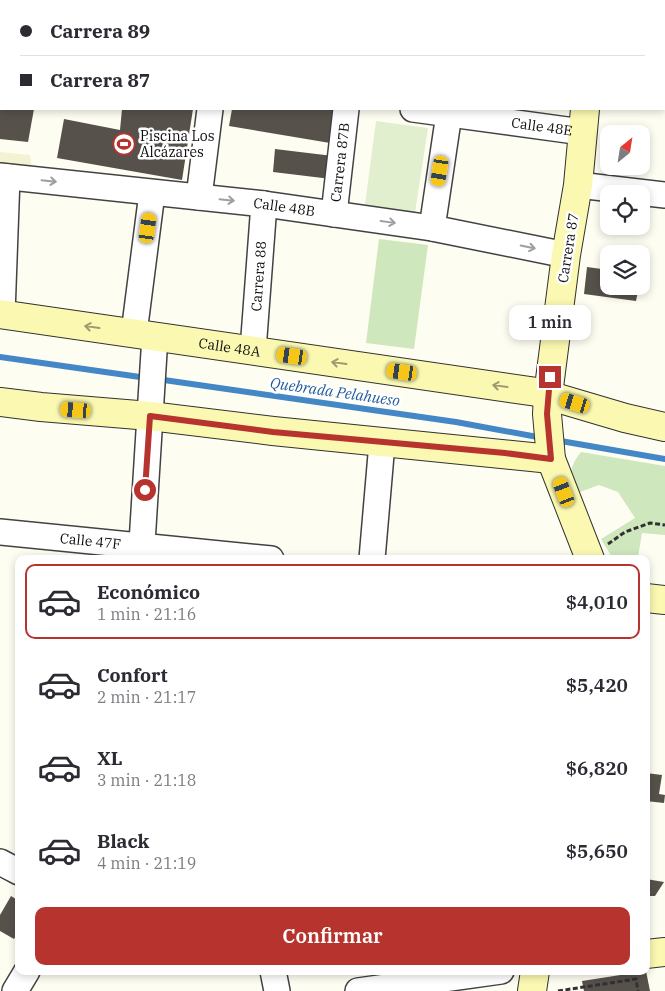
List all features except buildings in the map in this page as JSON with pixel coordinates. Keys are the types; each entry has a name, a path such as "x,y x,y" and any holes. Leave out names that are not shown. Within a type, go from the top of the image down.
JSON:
{"street":[{"path":"199,197 210,110"},
{"name":"Carrera 87B","path":"334,214 346,110"},
{"name":"Calle 48E","path":"420,110 449,114 584,120"},
{"path":"432,228 449,114"},
{"name":"Carrera 87","path":"584,120 578,184 566,255 548,404 550,452 597,552"},
{"path":"1,314 4,177"},
{"name":"Calle 48B","path":"4,177 264,204 432,228 566,255"},
{"path":"578,184 665,195"},
{"path":"141,552 150,410 147,340 152,193"},
{"name":"Carrera 88","path":"253,350 264,204"},
{"name":"Calle 48A","path":"1,314 147,340 253,350 521,389 548,404 665,427"},
{"path":"0,402 41,407 150,410 273,432 498,452 550,452"},
{"path":"372,555 382,442"},
{"name":"Calle 47F","path":"0,532 141,552 197,555"},
{"path":"650,598 665,600"},
{"path":"0,862 15,870"},
{"path":"650,954 665,952"},
{"path":"15,991 25,975"},
{"path":"274,975 276,991"},
{"path":"358,991 472,975"},
{"path":"532,991 534,975"}],"path":[{"path":"597,552 625,532 650,523 665,525"},
{"path":"558,991 636,979 638,991"}],"green space":[{"path":"376,121 428,128 414,219 364,212"},
{"path":"0,152 30,155 32,168 0,165"},
{"path":"379,239 428,245 414,349 366,343"},
{"path":"581,452 665,466 665,535 642,533 638,555 611,555 601,539 635,518 618,492 599,485 580,492 572,476 574,463"}],"waterway":[{"name":"Quebrada Pelahueso","path":"0,357 147,378"},
{"name":"Quebrada Pelahueso","path":"157,379 456,422 543,438"},
{"name":"Quebrada Pelahueso","path":"555,440 665,459"}],"place":[{"name":"Piscina Los Alcázares","path":"124,144"}],"route":[{"path":"145,490 150,416 273,432 505,453 551,459 547,414 550,377"}]}
